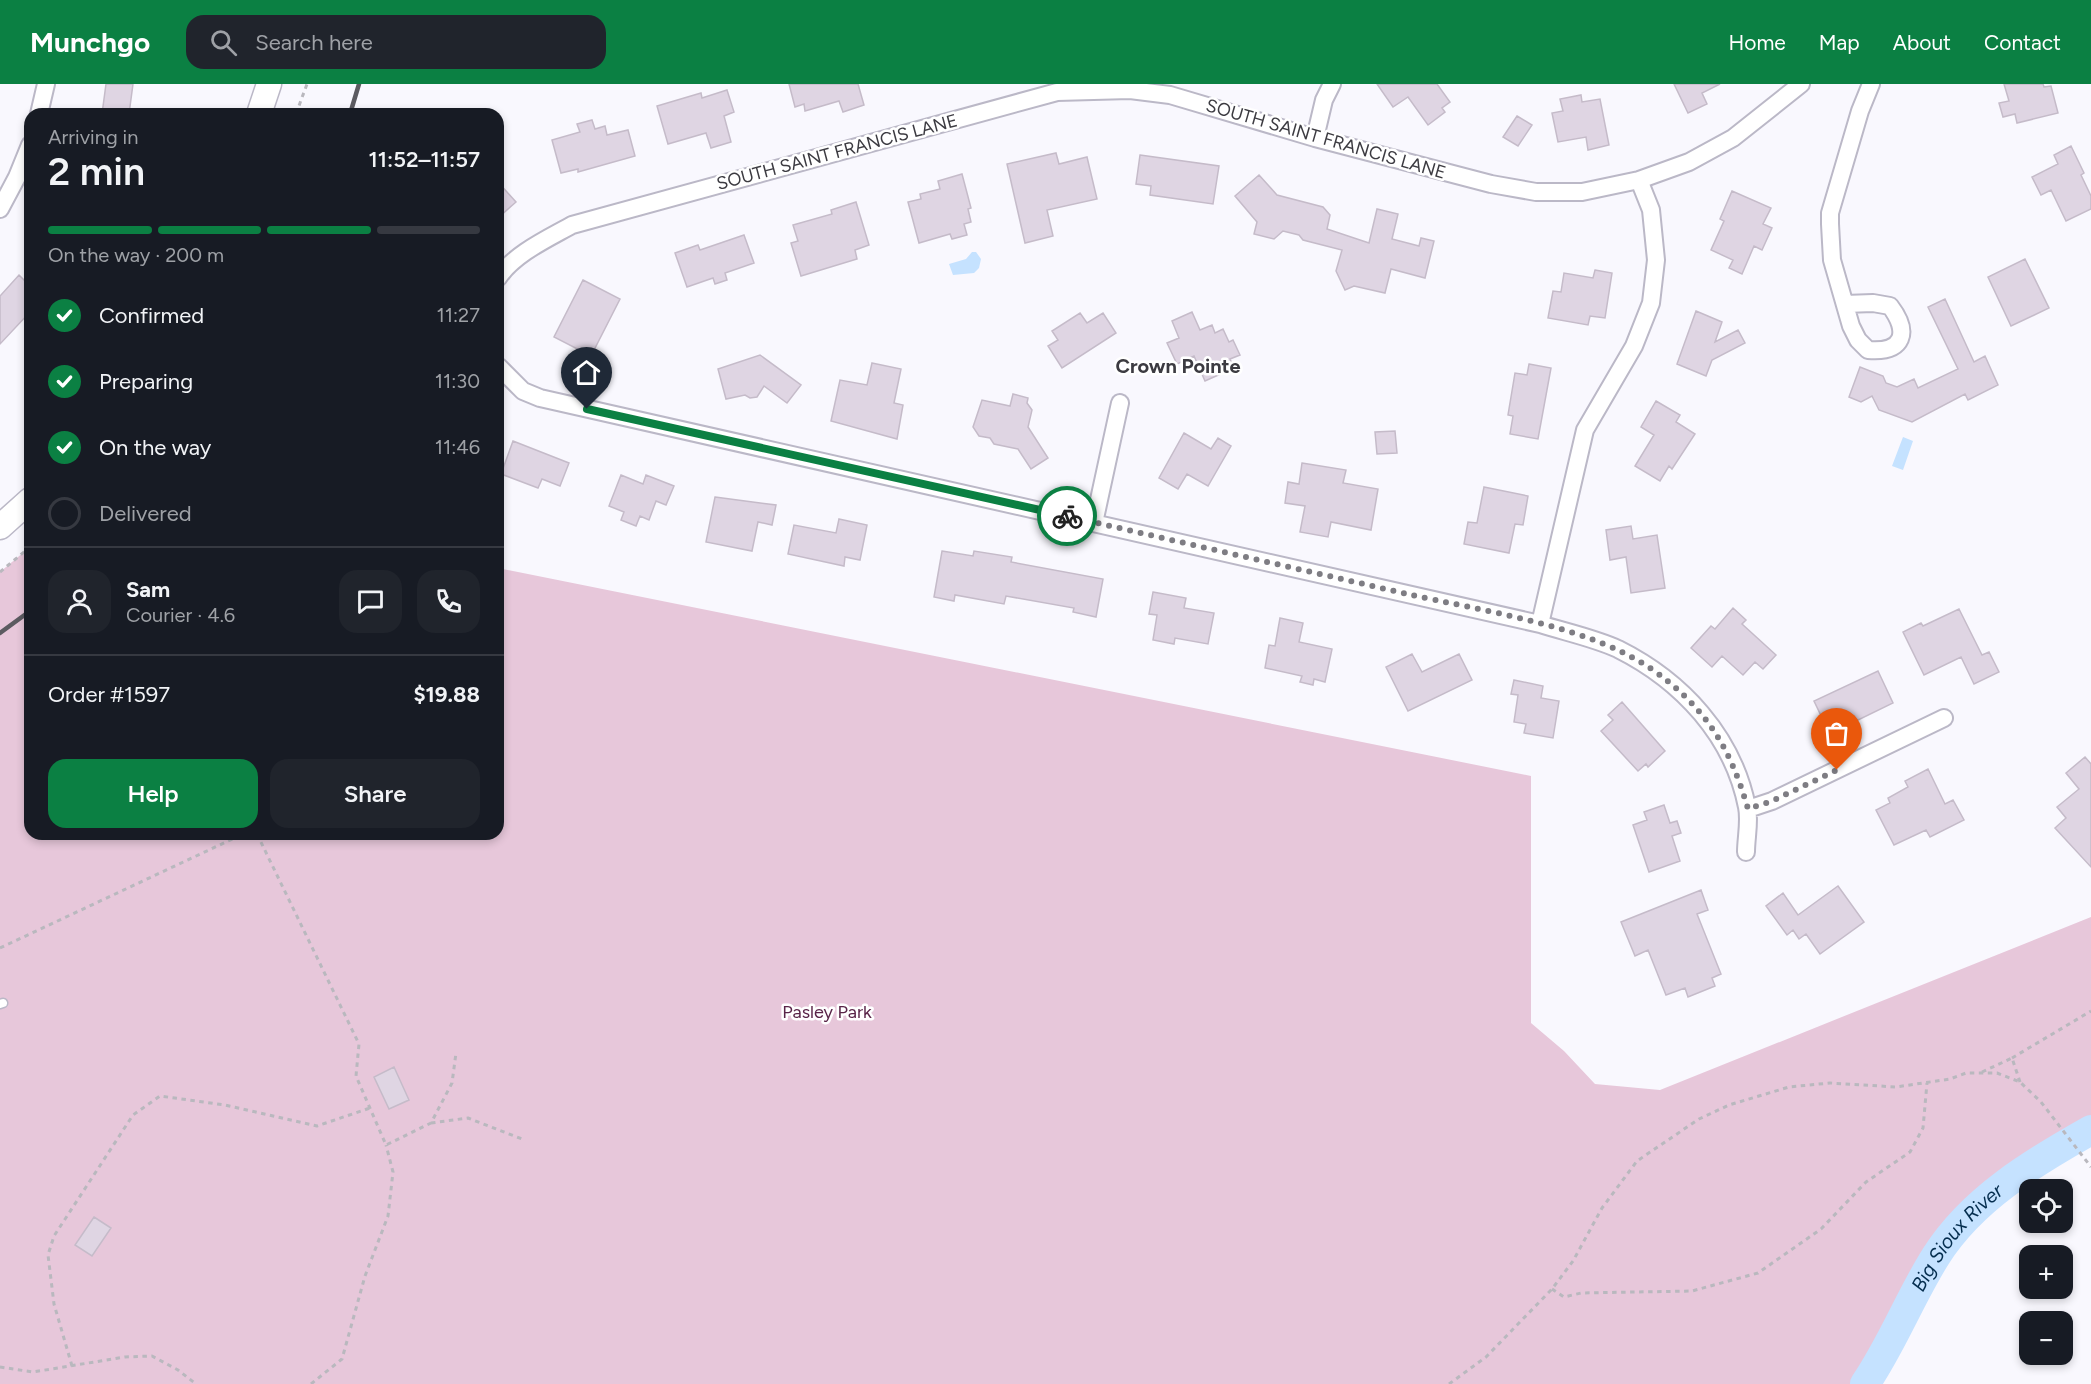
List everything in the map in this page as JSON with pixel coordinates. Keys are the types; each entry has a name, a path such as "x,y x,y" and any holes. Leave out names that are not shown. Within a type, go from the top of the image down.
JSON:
{"main road":[{"path":"261,108 269,84"},
{"path":"0,527 24,505"}],"street":[{"path":"40,108 46,84"},
{"path":"1315,138 1324,100 1332,84"},
{"name":"SOUTH SAINT FRANCIS LANE","path":"504,269 536,245 572,225 1057,88 1130,90 1170,95 1315,138 1491,184 1536,192 1582,192 1639,180 1689,162 1733,138 1801,84"},
{"path":"1845,304 1832,260 1830,213 1860,111 1871,84"},
{"path":"0,209 24,160"},
{"path":"1540,624 1586,430 1634,346 1651,303 1656,260 1651,210 1639,180"},
{"path":"504,372 523,391 540,398 1540,624 1617,649 1652,670 1693,702 1716,731 1737,771 1748,809 1746,852"},
{"path":"1094,522 1120,403"},
{"path":"1748,809 1772,801 1944,718"}],"path":[{"path":"298,108 307,84"},
{"path":"0,572 24,552"},
{"path":"0,948 230,840"},
{"path":"260,840 358,1044 356,1076 386,1145 393,1172 388,1216 365,1276 342,1359 311,1384"},
{"path":"1980,1073 2012,1058 2091,1011"},
{"path":"431,1123 452,1083 456,1053"},
{"path":"2012,1058 2020,1082"},
{"path":"1449,1384 1486,1357 1552,1289 1573,1261 1602,1208 1637,1161 1699,1119 1729,1105 1789,1087 1830,1083 1896,1087 1950,1079 1966,1073 1997,1073 2020,1082 2041,1102 2091,1167"},
{"path":"1552,1289 1564,1297 1581,1293 1692,1291 1758,1273 1821,1229 1866,1182 1910,1152 1923,1128 1927,1083"},
{"path":"72,1366 54,1304 48,1255 54,1236 133,1115 160,1096 225,1105 317,1126 370,1108"},
{"path":"386,1145 431,1123 468,1118 522,1139"},
{"path":"0,1366 33,1372 125,1357 152,1356 178,1370 196,1384"}],"green space":[{"name":"Pasley Park","path":"24,552 24,840 504,840 504,569 1531,776 1531,1023 1564,1051 1595,1084 1660,1090 2091,917 2091,1130 2006,1184 1986,1200 1951,1235 1936,1256 1865,1384 0,1384 0,572"}],"water":[{"path":"972,252 976,252 981,259 979,268 974,273 953,275 949,264 966,259"},
{"path":"1903,437 1913,441 1903,470 1892,466"}],"building":[{"path":"106,84 133,84 130,108 103,108"},
{"path":"789,84 858,84 864,105 843,112 839,101 805,111 804,104 795,107"},
{"path":"1377,84 1437,84 1450,102 1442,108 1445,112 1428,125 1408,97 1393,107"},
{"path":"1674,84 1720,84 1702,93 1707,104 1688,113"},
{"path":"2004,84 2051,86 2058,113 2017,123 2015,114 2003,117 1999,103 2009,101"},
{"path":"727,90 734,112 724,116 731,142 711,148 706,133 668,144 657,106 701,93 702,98"},
{"path":"1581,95 1582,102 1600,99 1609,145 1588,150 1586,137 1558,142 1552,113 1563,111 1560,99"},
{"path":"1517,116 1532,125 1518,146 1503,137"},
{"path":"592,120 595,129 605,126 607,135 628,130 635,156 578,172 578,169 561,173 552,140 580,132 577,124"},
{"path":"2071,146 2084,173 2081,175 2091,196 2091,209 2066,221 2051,190 2041,195 2032,177 2058,164 2054,155"},
{"path":"1056,153 1059,164 1087,157 1097,199 1047,210 1053,236 1025,243 1007,164"},
{"path":"1140,155 1219,166 1213,204 1150,195 1151,186 1136,184"},
{"path":"962,174 971,208 968,209 971,222 964,224 967,235 952,239 950,234 919,243 908,202 921,199 920,194 940,189 938,181"},
{"path":"1259,175 1277,195 1323,207 1330,215 1327,229 1369,243 1377,209 1398,214 1392,239 1419,246 1421,238 1434,241 1425,278 1391,269 1385,293 1354,286 1345,290 1336,271 1342,250 1303,240 1299,235 1283,231 1274,239 1254,234 1257,222 1235,196"},
{"path":"504,189 516,202 504,213"},
{"path":"1732,191 1771,208 1763,224 1772,228 1762,250 1754,246 1742,274 1729,268 1733,260 1711,250 1724,221 1720,219"},
{"path":"856,202 869,245 855,250 857,259 801,276 791,243 798,241 793,225 832,214 831,210"},
{"path":"744,235 754,263 725,273 727,280 715,284 713,278 687,287 675,253 698,245 700,250"},
{"path":"2025,259 2049,308 2011,326 1988,277"},
{"path":"1595,270 1612,273 1605,318 1590,316 1588,325 1548,318 1553,291 1561,292 1564,273 1593,278"},
{"path":"19,275 24,280 24,318 0,344 0,296"},
{"path":"583,280 620,299 591,356 554,337"},
{"path":"1945,299 1974,362 1985,356 1998,385 1968,400 1965,394 1912,422 1879,410 1872,396 1861,402 1849,397 1860,367 1883,376 1886,383 1897,387 1914,379 1918,388 1958,369 1928,307"},
{"path":"1696,311 1722,322 1715,342 1738,330 1745,343 1712,360 1706,376 1677,364"},
{"path":"1192,312 1200,330 1212,325 1215,333 1223,329 1229,342 1233,340 1240,355 1230,359 1234,368 1205,381 1194,356 1177,364 1167,343 1179,338 1172,321"},
{"path":"1080,313 1087,323 1103,313 1116,333 1062,368 1048,346 1058,340 1052,331"},
{"path":"760,355 801,385 787,403 764,386 757,397 750,398 745,395 726,399 718,369"},
{"path":"872,363 901,369 894,403 903,405 897,439 831,421 840,380 867,385"},
{"path":"1529,364 1551,368 1538,439 1510,434 1513,416 1508,415 1515,373 1527,375"},
{"path":"1013,394 1028,398 1027,403 1032,410 1028,427 1048,458 1031,469 1018,449 994,444 990,438 979,436 973,427 982,400 1010,406"},
{"path":"1656,401 1680,415 1676,422 1695,434 1672,469 1669,466 1660,481 1635,466 1654,435 1641,427"},
{"path":"1395,431 1397,453 1377,454 1375,432"},
{"path":"1184,433 1211,449 1218,438 1231,446 1208,486 1187,474 1178,489 1159,478"},
{"path":"513,441 569,463 560,486 542,479 538,488 504,475 504,466"},
{"path":"1302,463 1346,470 1343,483 1378,489 1371,530 1331,522 1328,537 1300,532 1305,506 1285,503 1288,482 1299,484"},
{"path":"621,475 643,484 646,475 674,486 666,505 656,501 649,520 640,516 636,526 621,520 624,512 609,506"},
{"path":"1484,487 1528,496 1523,525 1515,524 1509,553 1464,544 1468,522 1477,523"},
{"path":"715,497 776,505 772,525 758,522 752,551 706,542"},
{"path":"839,519 867,525 860,560 845,557 844,566 788,554 794,525 836,533"},
{"path":"1631,526 1633,539 1657,535 1665,588 1631,593 1626,557 1610,560 1606,530"},
{"path":"942,551 973,556 974,551 1012,557 1011,562 1103,579 1096,617 1073,612 1074,608 1006,596 1004,604 955,595 954,601 934,597"},
{"path":"1153,592 1186,598 1184,608 1214,613 1208,644 1175,638 1174,644 1153,640 1157,615 1149,614"},
{"path":"1733,608 1746,620 1742,624 1776,655 1763,669 1755,662 1743,675 1722,656 1712,667 1691,648 1711,626 1715,629"},
{"path":"1959,609 1982,655 1989,652 1999,672 1974,684 1961,657 1924,675 1903,632 1921,623 1923,626"},
{"path":"1280,618 1303,623 1299,642 1332,649 1325,682 1314,679 1313,685 1300,682 1302,676 1265,668 1269,645 1275,646"},
{"path":"1412,654 1422,672 1459,654 1472,680 1408,711 1386,667"},
{"path":"1878,671 1893,703 1854,722 1850,714 1826,726 1814,701"},
{"path":"1514,680 1543,686 1541,698 1559,701 1553,738 1524,733 1526,724 1514,722 1518,695 1511,694"},
{"path":"1622,702 1665,751 1648,767 1646,764 1638,771 1601,731 1613,720 1608,715"},
{"path":"2085,757 2091,764 2091,867 2055,828 2066,818 2057,807 2079,789 2066,773"},
{"path":"1928,769 1945,804 1953,800 1964,820 1930,837 1926,830 1894,845 1876,810 1890,803 1888,798 1908,787 1905,781"},
{"path":"1664,805 1670,823 1677,821 1681,833 1672,836 1680,861 1649,872 1633,825 1647,820 1644,812"},
{"path":"1838,886 1864,922 1820,954 1806,934 1799,939 1793,930 1787,935 1766,906 1783,893 1798,915"},
{"path":"1701,890 1708,910 1697,914 1721,974 1712,978 1715,986 1688,997 1685,988 1666,995 1648,950 1635,956 1621,922"},
{"path":"394,1067 409,1100 389,1109 374,1077"},
{"path":"94,1217 111,1228 92,1256 75,1245"}],"waterway":[{"name":"Big Sioux River","path":"1865,1384 1936,1256 1967,1217 2026,1169 2091,1130"}],"railway":[{"path":"352,108 359,84"},
{"path":"0,633 24,615"}],"way so far":[{"path":"1067,516 1540,624 1617,649 1652,670 1693,702 1716,731 1737,771 1748,809 1772,801 1837,770"}],"district":[{"name":"Crown Pointe","path":"1178,366"}],"route":[{"path":"587,409 1067,516"}]}
